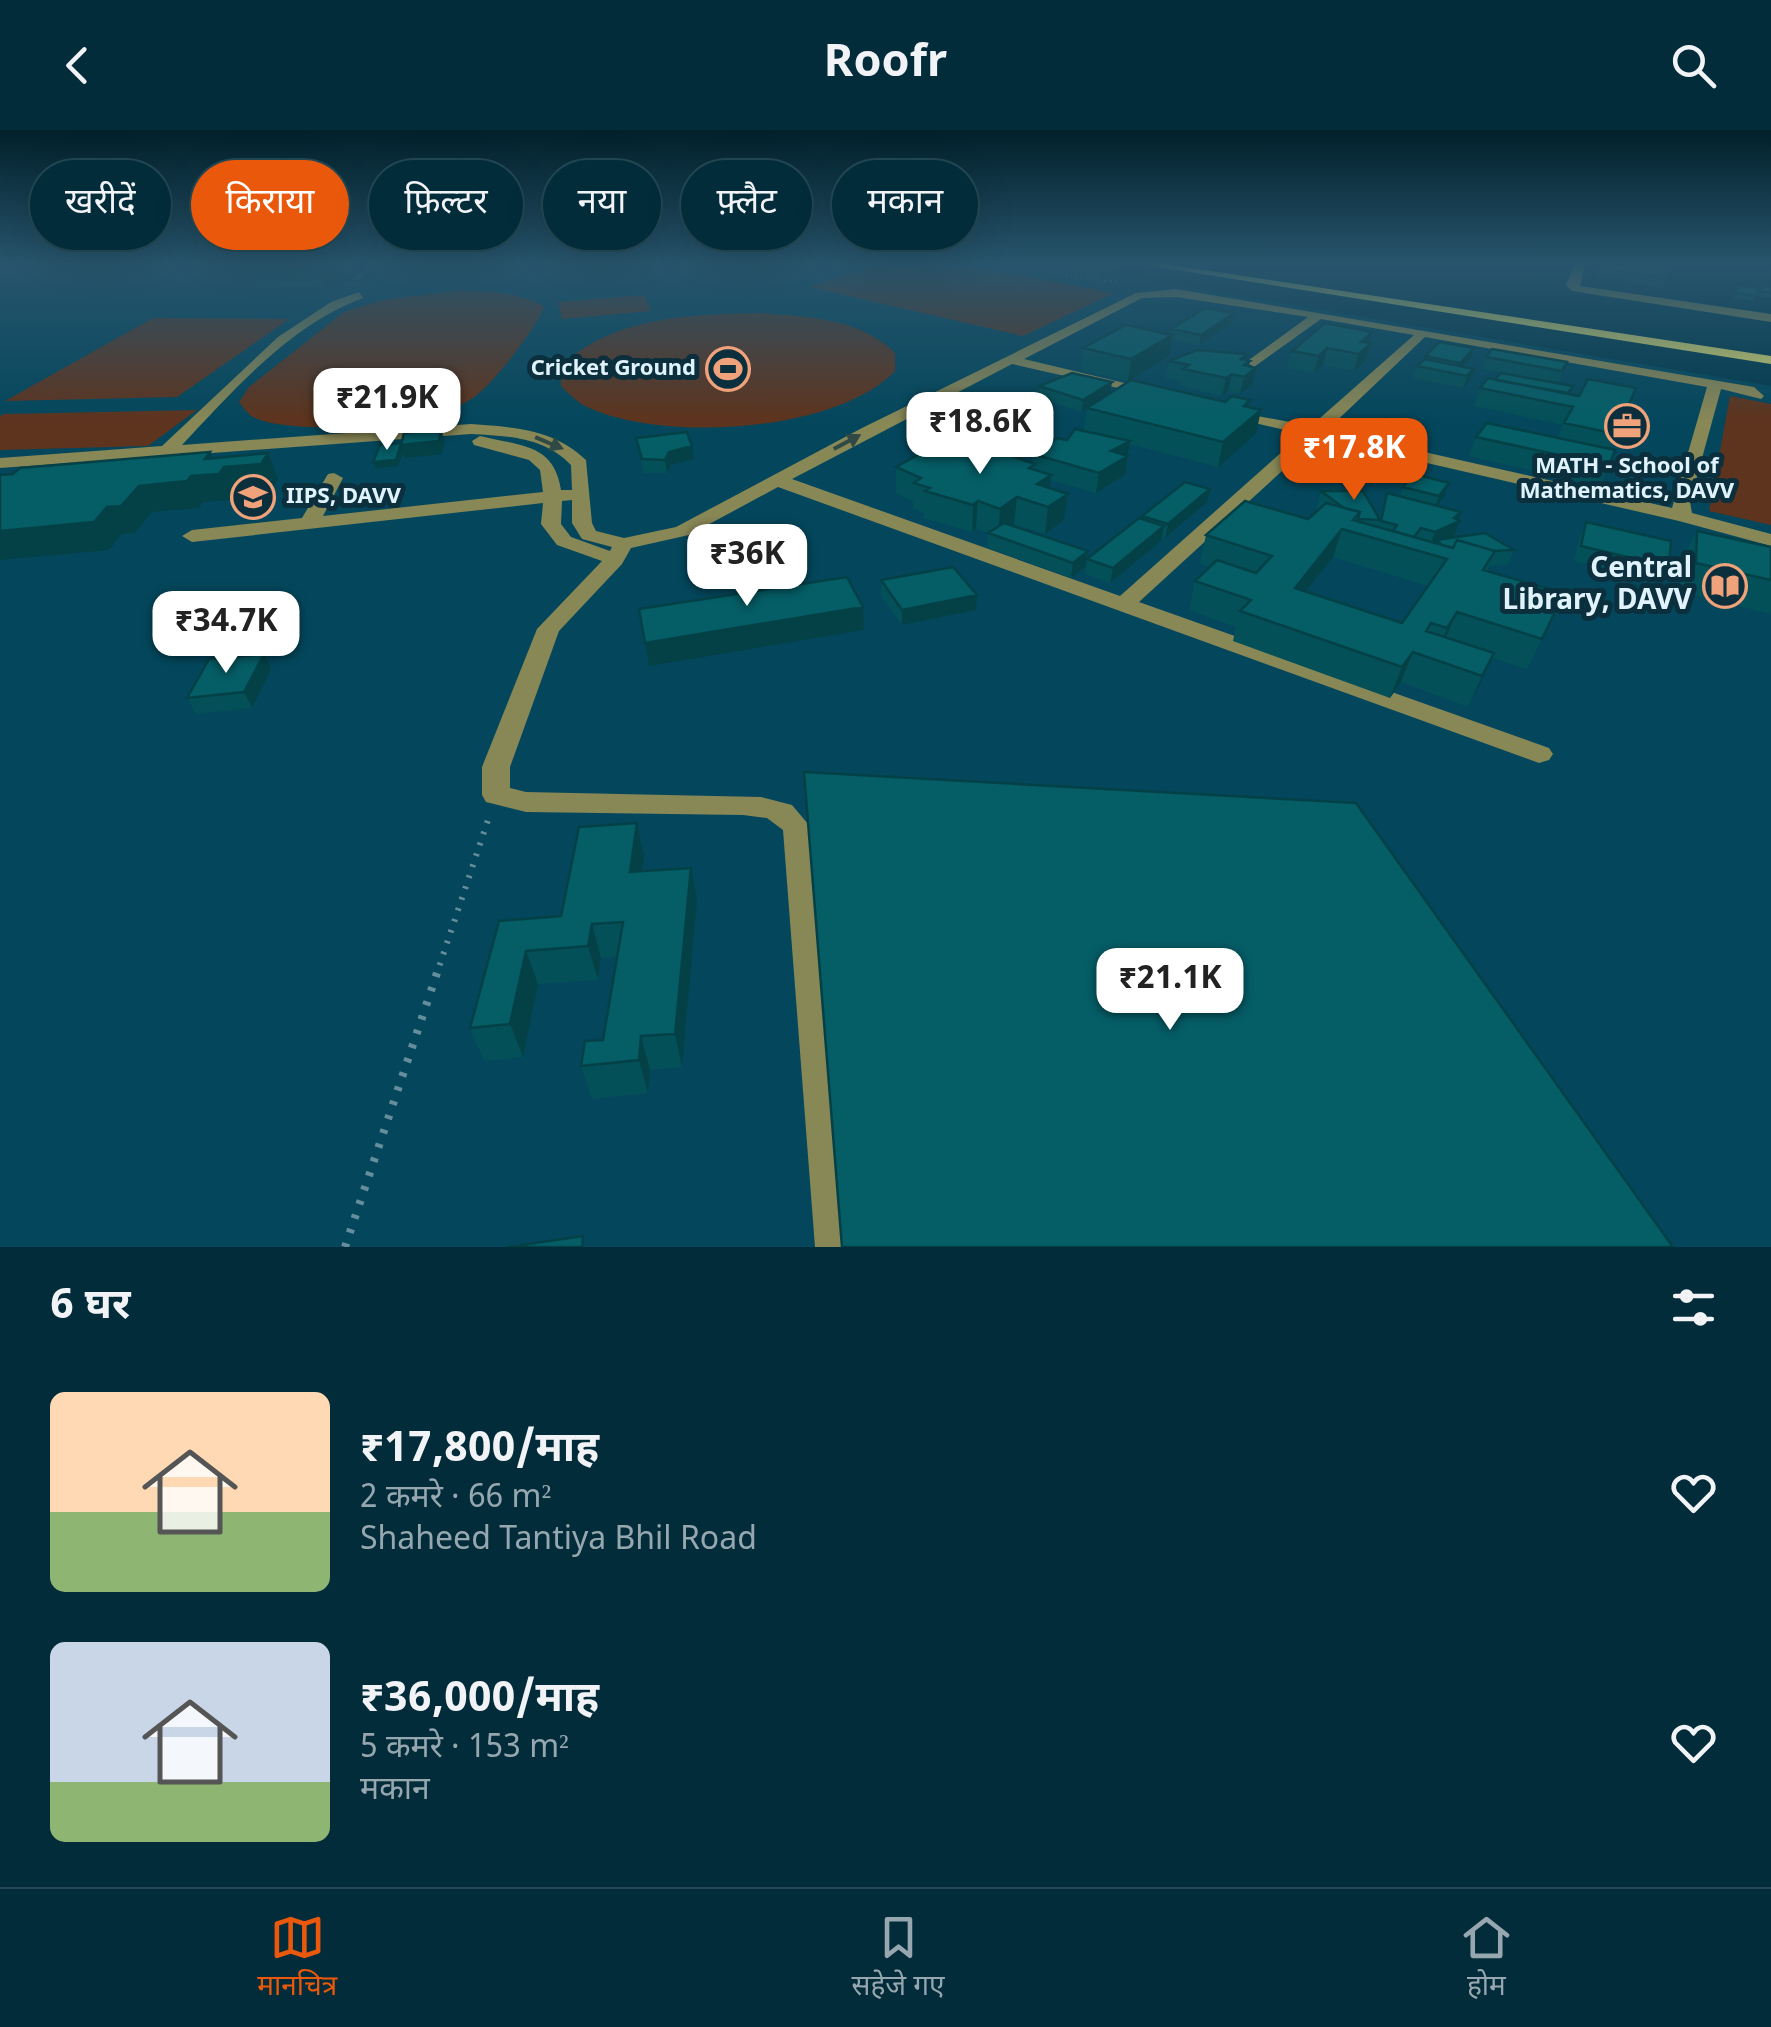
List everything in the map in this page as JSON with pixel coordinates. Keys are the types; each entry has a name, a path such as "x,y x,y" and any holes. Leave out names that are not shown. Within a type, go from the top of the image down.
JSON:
{"main road":[{"path":"1495,316 1771,357"},
{"path":"1509,316 1771,357"}],"street":[{"path":"162,456 247,373 316,316"},
{"path":"0,463 472,439 535,456 549,468 551,524 564,540 620,552 684,550 787,483 1098,316"},
{"path":"787,483 1123,316"},
{"path":"1303,316 1764,396"},
{"path":"1306,316 1714,387"},
{"path":"1254,364 1316,318"},
{"path":"1125,603 1317,434 1419,338"},
{"path":"1012,360 1164,397"},
{"path":"1684,516 1681,502 1714,387"},
{"path":"1202,406 1684,516 1771,540"},
{"path":"0,473 439,430 518,432 566,450 580,464 582,523 589,535 620,552"},
{"path":"311,520 334,478"},
{"path":"787,483 1539,754"},
{"path":"192,536 311,520 582,494"},
{"path":"620,552 548,628 496,767 496,795 526,802 770,808 789,815 799,832 838,1247"}],"path":[{"path":"345,1247 496,795"}],"shaded area":[{"path":"0,316 1358,316 1771,386 1771,1247 0,1247"},
{"path":"339,316 539,316 513,356 473,398 428,415 333,427 276,424 252,416 239,402 249,387"},
{"name":"Cricket Ground","path":"799,316 833,321 881,341 895,353 895,371 868,392 832,408 746,426 700,428 617,418 585,406 561,386 561,366 582,349 630,328 682,317"},
{"path":"936,316 1065,316 1023,336"},
{"path":"153,318 289,319 177,397 5,401"},
{"path":"1730,396 1771,404 1771,525 1709,511"},
{"path":"197,410 148,446 0,450 0,416 4,414"}],"building":[{"path":"1192,316 1229,316 1201,335 1171,329"},
{"path":"1325,323 1372,332 1361,342 1371,343 1359,354 1327,348 1319,356 1292,351"},
{"path":"1126,325 1172,335 1131,359 1083,348"},
{"path":"1439,342 1474,348 1460,363 1425,356"},
{"path":"1492,349 1567,362 1562,371 1486,357"},
{"path":"1197,350 1247,354 1241,359 1250,361 1244,365 1256,368 1244,377 1232,374 1226,378 1183,369 1189,365 1169,361"},
{"path":"1425,359 1474,369 1467,376 1417,366"},
{"path":"1072,373 1112,382 1083,400 1039,386"},
{"path":"1501,373 1573,386 1568,393 1495,380"},
{"path":"1488,378 1579,396 1588,379 1636,388 1616,434 1564,423 1573,407 1480,388"},
{"path":"1131,380 1225,402 1232,396 1250,400 1244,406 1261,410 1223,442 1087,408"},
{"path":"990,414 1037,428 1028,433 1038,436 1021,446 1011,442 1005,446 958,432"},
{"path":"1385,418 1410,423 1402,435 1376,429"},
{"path":"1487,423 1615,450 1609,466 1476,437"},
{"path":"441,429 439,441 401,445 404,433"},
{"path":"1075,429 1130,441 1111,451 1128,456 1099,473 1033,454 1057,438 1067,440"},
{"path":"687,432 692,446 669,452 665,460 642,459 636,438"},
{"path":"1354,440 1384,447 1379,453 1349,446"},
{"path":"401,443 396,460 373,462 380,445"},
{"path":"936,445 994,450 1035,464 1029,468 1051,475 1037,484 1068,494 1048,507 1017,497 1000,509 925,491 930,488 914,483 921,478 896,467"},
{"path":"210,452 205,459 268,453 261,464 224,467 219,474 139,486 121,506 107,507 94,522 0,531 0,475 13,474 20,468"},
{"path":"1414,474 1449,483 1439,496 1403,487"},
{"path":"1185,482 1210,489 1168,524 1142,516"},
{"path":"1321,491 1363,491 1380,520 1358,519 1360,512 1344,508"},
{"path":"1387,493 1461,512 1454,518 1460,521 1435,532 1421,528 1414,537 1393,531 1397,525 1381,521"},
{"path":"1245,501 1308,519 1326,503 1360,512 1353,520 1453,548 1457,540 1495,551 1483,570 1564,593 1542,639 1457,612 1447,628 1431,623 1426,631 1494,653 1482,676 1413,652 1402,667 1240,611 1251,600 1195,581 1217,560 1256,573 1272,556 1206,535","holes":["1342,529 1447,559 1402,623 1295,588"]},
{"path":"1139,518 1164,526 1113,568 1087,559"},
{"path":"1586,522 1671,541 1669,567 1581,546"},
{"path":"1004,523 1088,551 1073,563 988,533"},
{"path":"1697,531 1771,547 1771,580 1696,563"},
{"path":"1485,533 1514,550 1495,551 1457,540 1453,548 1436,540"},
{"path":"953,567 977,595 902,610 881,580"},
{"path":"847,577 863,607 645,643 639,609"},
{"path":"264,654 244,692 187,698 209,659"},
{"path":"804,772 1356,803 1673,1247 842,1247"},
{"path":"637,823 630,872 691,868 675,1034 641,1036 639,1060 581,1066 585,1041 603,1040 623,922 592,924 588,946 526,951 510,1024 470,1028 499,921 561,916 579,827"},
{"path":"583,1236 582,1247 508,1247"}],"place":[{"name":"Cricket Ground","path":"728,369"},
{"name":"MATH - School of Mathematics, DAVV","path":"1627,426"},
{"name":"IIPS, DAVV","path":"253,497"},
{"name":"Central Library, DAVV","path":"1725,586"}]}
